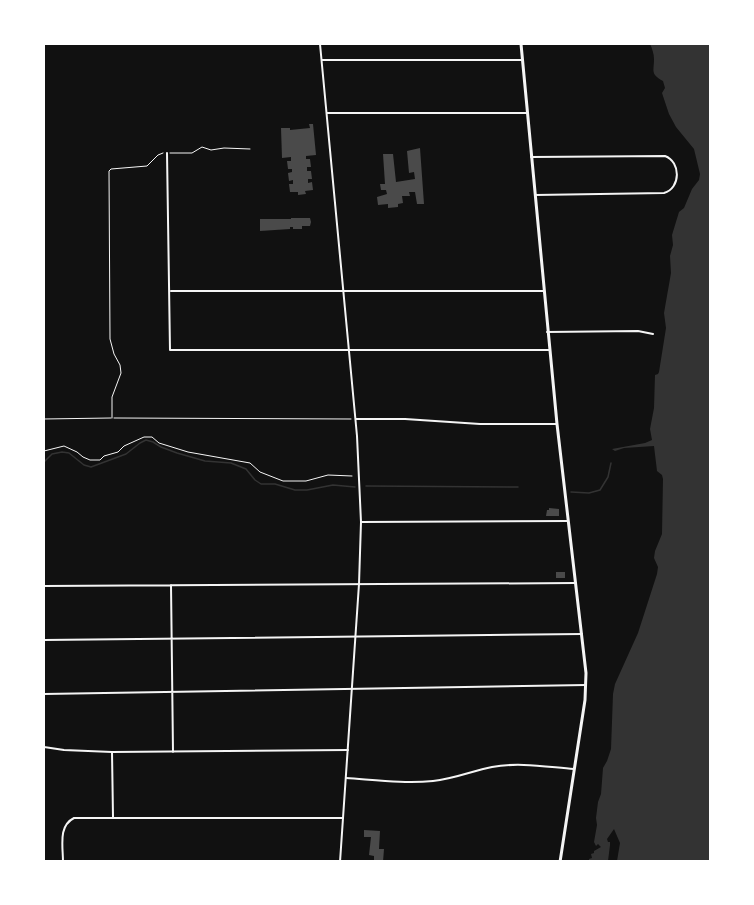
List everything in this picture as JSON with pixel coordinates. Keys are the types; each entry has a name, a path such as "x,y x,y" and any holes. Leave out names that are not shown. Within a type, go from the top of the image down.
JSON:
{"main road":[{"path":"521,44 547,332 586,685 560,861"}],"street":[{"path":"320,44 356,419 361,522 356,636 340,861"},
{"path":"322,60 522,60"},
{"path":"327,113 527,113"},
{"path":"167,153 170,350 549,350"},
{"path":"531,157 664,156 676,165 677,179 673,188 664,194 534,195"},
{"path":"170,291 543,291"},
{"path":"547,332 638,331 653,334"},
{"path":"356,419 405,419 480,424 557,424"},
{"path":"361,522 568,521"},
{"path":"44,586 575,583"},
{"path":"171,585 173,752"},
{"path":"44,640 582,634"},
{"path":"44,694 586,685"},
{"path":"44,747 112,753 348,750"},
{"path":"112,753 113,817"},
{"path":"346,778 420,782 506,765 574,769"},
{"path":"63,861 64,828 68,822 78,817 343,818"}],"path":[{"path":"112,418 112,397 121,373 110,339 109,171 147,166 158,155 192,153 202,147 211,150 250,149"},
{"path":"44,419 356,419"},
{"path":"44,451 64,446 90,460 99,460 144,437 152,437 159,443 188,452 250,463 260,472 283,481 306,481 328,475 352,476"}],"shaded area":[{"path":"650,44 710,44 710,861 617,861 620,843 614,829 607,839 610,842 608,861 589,861 592,858 591,854 601,847 598,844 596,846 594,842 596,818 603,768 611,749 615,684 638,633 657,574 658,567 654,558 662,534 663,479 657,471 654,446 624,448 615,451 612,449 652,440 650,429 654,408 655,375 659,372 666,328 664,313 671,273 672,235 679,212 684,208 700,174 694,149 676,127 669,114 662,93 665,88 663,81 654,72 654,55"}],"building":[{"path":"309,124 313,124 316,155 306,156 306,159 310,159 311,167 307,167 307,171 311,171 312,179 308,179 308,183 312,182 313,190 298,195 298,192 290,192 289,184 293,184 293,180 289,181 288,173 292,172 292,169 288,169 287,161 291,161 291,157 282,158 281,128 290,128 290,130 310,128"},
{"path":"420,148 424,204 417,204 415,192 409,192 410,196 402,196 403,203 398,204 398,207 388,208 388,204 378,205 377,197 387,194 386,190 381,190 380,184 385,184 383,154 393,154 396,182 415,179 414,172 409,173 407,151"},
{"path":"310,218 310,226 302,226 302,229 290,227 290,229 260,231 260,219"},
{"path":"549,508 559,509 559,516 546,516"},
{"path":"556,572 565,572 565,578 556,578"},
{"path":"364,830 380,831 379,849 384,849 383,862 374,862 374,856 369,855 371,837 364,837"}],"waterway":[{"path":"44,462 52,454 62,452 69,453 84,465 91,467 126,454 146,440 177,453 205,461 231,463 246,469 261,484 275,484 295,490 333,485 355,487"},
{"path":"571,492 589,493 600,490 608,477 611,463"},
{"path":"366,486 518,487"}]}
